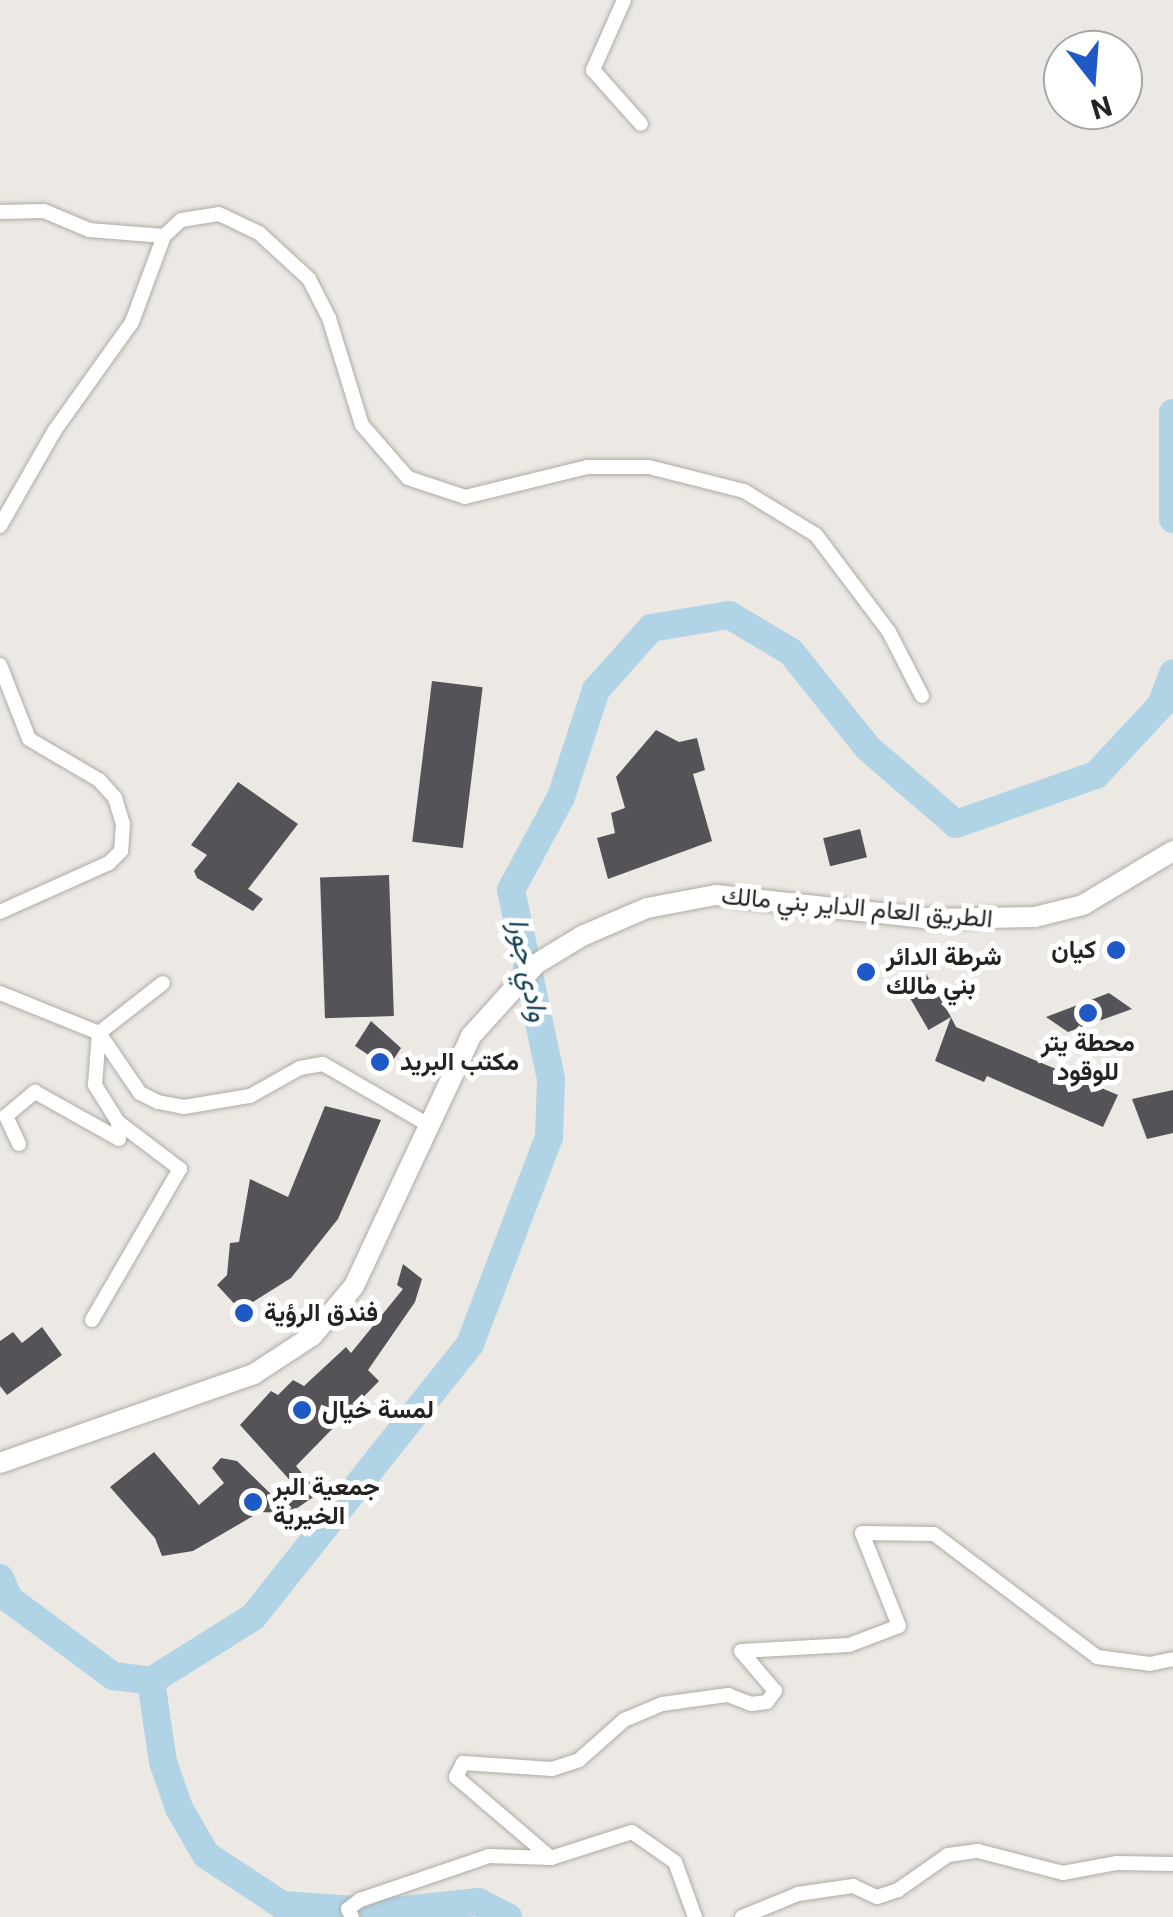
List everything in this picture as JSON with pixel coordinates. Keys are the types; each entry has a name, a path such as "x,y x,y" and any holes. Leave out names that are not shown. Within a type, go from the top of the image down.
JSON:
{"main road":[{"name":"الطريق العام الداير بني مالك","path":"0,1463 254,1374 312,1336 354,1286 446,1080 471,1036 536,964 647,908 716,894 766,896 994,922 1083,905 1173,850"}],"street":[{"path":"624,0 593,70 641,124"},
{"path":"0,212 44,211 89,230 164,236"},
{"path":"0,526 55,430 132,322 164,236 181,220 219,214 259,233 296,264 329,318 372,443 426,488 465,497 588,467 649,467 709,479 784,511 816,534 848,574 922,696"},
{"path":"0,665 29,739 99,780 116,798 122,824 121,851 109,863 0,912"},
{"path":"92,1320 180,1169 118,1122 95,1085 99,1033 163,983"},
{"path":"0,993 99,1033 140,1093 158,1102 184,1107 250,1096 300,1068 323,1064 428,1124"},
{"path":"19,1144 6,1116 35,1092 119,1139 118,1122"},
{"path":"550,1858 456,1777 463,1763 552,1769 578,1760 624,1720 662,1704 728,1695 751,1704 767,1702 775,1691 741,1651 849,1645 899,1626 862,1534 934,1534 1097,1657 1150,1664 1173,1659"},
{"path":"352,1917 348,1910 360,1900 489,1856 550,1858 632,1832 675,1862 696,1917"},
{"path":"742,1917 798,1894 854,1886 877,1897 898,1890 948,1855 978,1851 1063,1873 1117,1863 1173,1864"}],"building":[{"path":"432,681 483,687 463,848 412,842"},
{"path":"656,730 679,742 697,738 705,770 693,774 712,841 608,879 597,838 615,833 611,813 625,808 616,777"},
{"path":"238,782 298,824 248,889 263,899 253,911 197,878 194,871 207,855 191,845"},
{"path":"860,829 867,857 830,866 823,838"},
{"path":"389,875 394,1016 325,1018 320,877"},
{"path":"925,972 951,1017 928,1030 902,985"},
{"name":"محطة يتر للوقود","path":"1109,993 1132,1009 1068,1032 1046,1017"},
{"path":"951,1017 956,1027 1118,1095 1103,1127 987,1076 984,1082 935,1061"},
{"path":"371,1021 401,1048 388,1068 355,1046"},
{"path":"1173,1090 1173,1133 1147,1139 1132,1099"},
{"path":"325,1106 381,1120 338,1219 291,1278 240,1310 217,1285 227,1275 230,1243 239,1242 250,1179 288,1197"},
{"path":"403,1264 422,1279 415,1302 368,1370 379,1381 296,1466 319,1493 290,1513 260,1512 193,1551 162,1556 155,1538 110,1487 154,1452 199,1505 224,1483 212,1468 221,1458 237,1461 277,1500 296,1487 240,1425 271,1391 278,1395 293,1380 304,1386 346,1347 351,1353 403,1289 397,1285"},
{"path":"42,1327 62,1355 7,1395 0,1386 0,1341 13,1332 22,1343"}],"waterway":[{"name":"وادي جورا","path":"1173,413 1173,519"},
{"name":"وادي جورا","path":"0,1578 9,1599 113,1676 151,1681 253,1617 470,1344 549,1137 551,1079 511,890 561,797 596,690 651,628 729,615 791,652 868,748 956,824 1096,775 1161,705 1173,673"},
{"path":"151,1681 163,1762 179,1808 206,1855 282,1905 384,1912 478,1902 508,1917"}],"place":[{"name":"كيان","path":"1116,950"},
{"name":"شرطة الدائر بني مالك","path":"866,972"},
{"name":"محطة يتر للوقود","path":"1088,1013"},
{"name":"مكتب البريد","path":"380,1062"},
{"name":"فندق الرؤية","path":"244,1313"},
{"name":"لمسة خيال","path":"302,1410"},
{"name":"جمعية البر الخيرية","path":"253,1502"}]}
